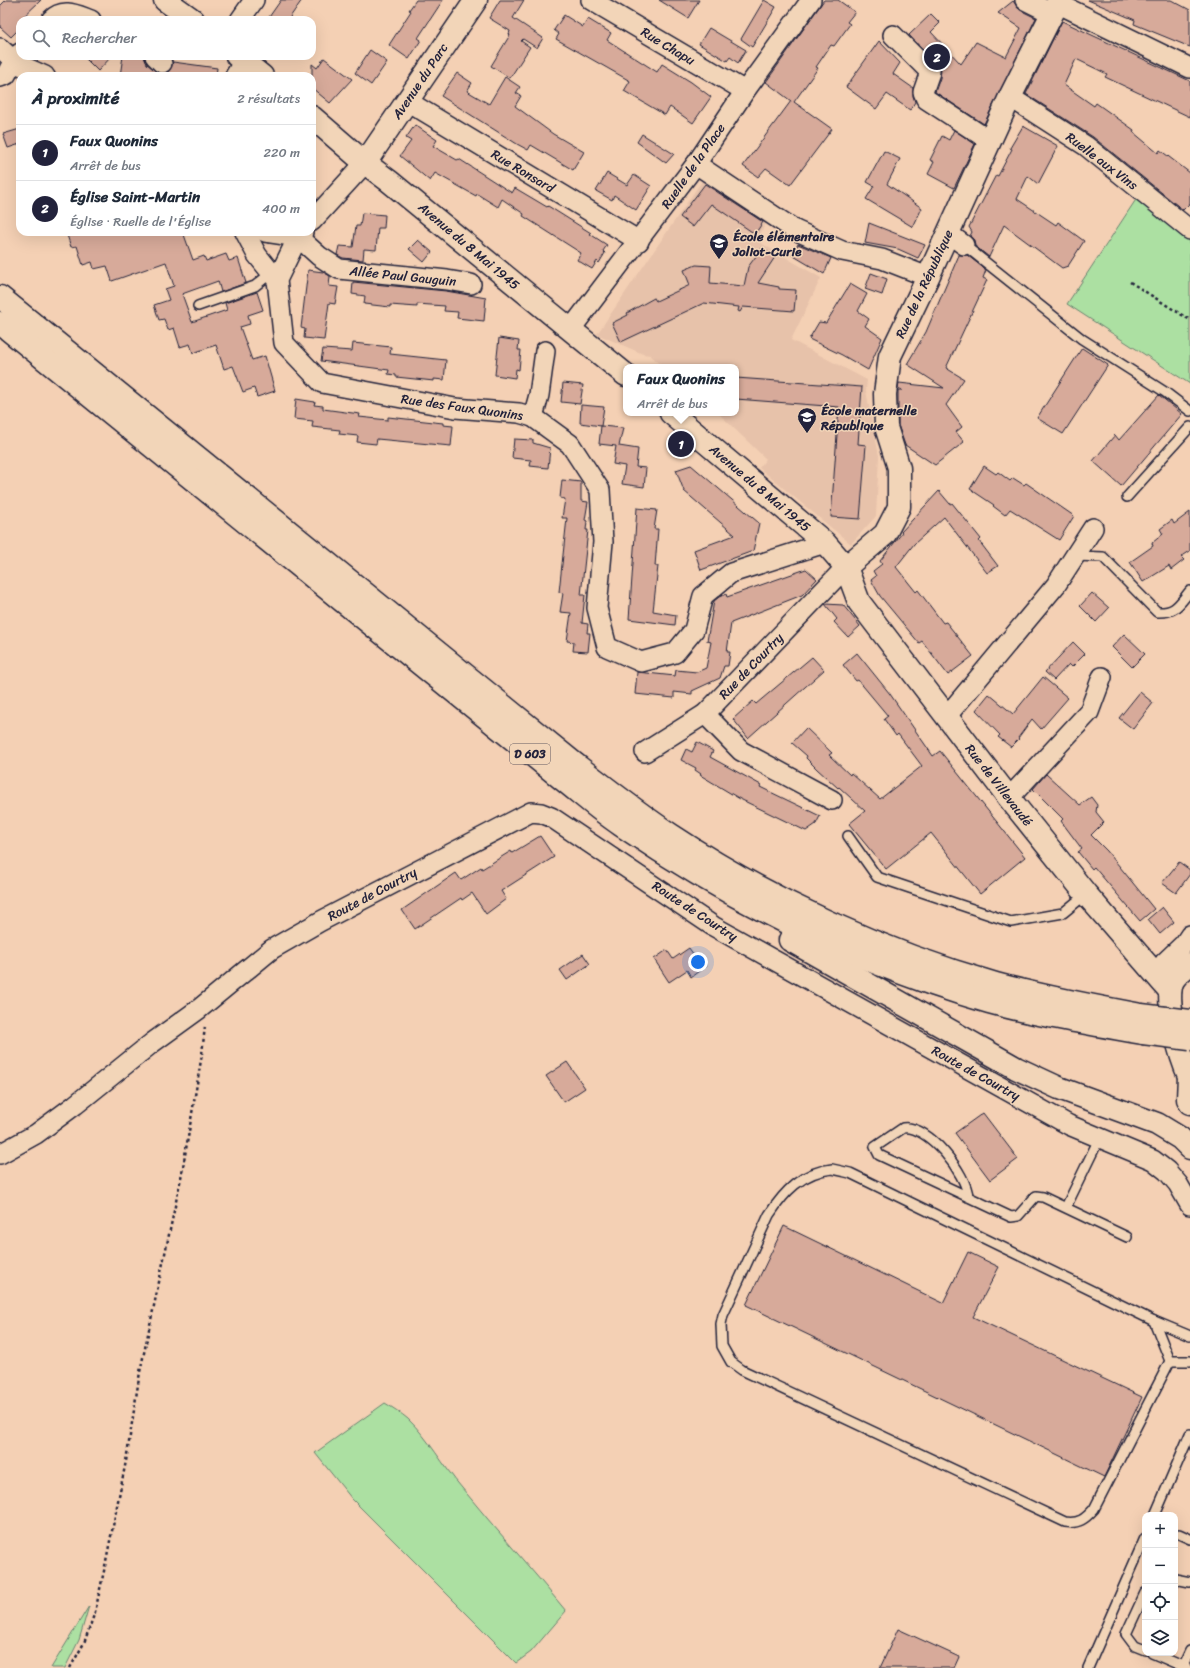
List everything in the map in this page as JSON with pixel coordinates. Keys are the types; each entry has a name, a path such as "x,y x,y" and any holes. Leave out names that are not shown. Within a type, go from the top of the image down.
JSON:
{"main road":[{"path":"165,0 187,16"},
{"name":"Avenue du Parc","path":"365,163 476,0"},
{"name":"Rue de la République","path":"846,567 885,534 899,507 899,468 886,427 885,394 890,356 928,277 956,239 990,141 1010,97 1056,6"},
{"path":"239,64 254,72"},
{"name":"Avenue du 8 Mai 1945","path":"316,120 365,163 383,175 623,372"},
{"name":"D 603","path":"0,297 575,764 671,835 806,912 902,952 995,983 1190,1039"},
{"name":"D 603","path":"0,322 562,779 619,824 700,876 800,930 896,971 982,1000 1042,1015 1142,1024 1190,1021"},
{"name":"Avenue du 8 Mai 1945","path":"675,416 825,543 846,567"},
{"name":"Rue de Villevaudé","path":"846,567 859,602 946,717 1086,894 1170,991"},
{"path":"700,876 732,908 1016,1068 1093,1102 1157,1124 1180,1138 1190,1148"},
{"path":"1182,965 1174,979 1170,991 1170,1003 1180,1049 1190,1077 1188,1098 1190,1104"}],"street":[{"path":"243,16 254,0"},
{"name":"Rue Chapu","path":"591,0 745,92"},
{"name":"Ruelle de la Place","path":"571,329 696,164 745,92 811,0"},
{"path":"1025,0 1056,6 1190,68"},
{"path":"55,16 68,12 80,16"},
{"path":"893,35 930,72 923,92 926,99 990,141"},
{"path":"0,77 6,75 11,54"},
{"path":"20,60 39,72"},
{"name":"Ruelle aux Vins","path":"1010,97 1086,146 1190,230"},
{"name":"Rue Ronsard","path":"406,101 639,241"},
{"path":"316,218 365,163"},
{"path":"696,164 795,230 842,251 882,259 928,277"},
{"path":"247,236 256,255 274,277 299,236"},
{"name":"Allée Paul Gauguin","path":"302,236 319,256 339,269 448,280 471,284"},
{"name":"Rue des Faux Quonins","path":"274,277 284,343 322,383 448,407 519,413 533,417 570,444 600,490 603,542 596,608 607,647 642,662 675,653 694,630 703,596 731,573 825,543"},
{"path":"533,417 539,395 545,351"},
{"path":"946,717 1056,585 1093,528"},
{"name":"Rue de Courtry","path":"645,752 705,714 846,567"},
{"path":"1009,798 1088,712 1102,677"},
{"path":"705,714 741,751 832,800"},
{"name":"Route de Courtry","path":"0,1154 42,1130 152,1042 198,1009 272,949 321,921 531,812 541,813 613,857 714,926 1069,1125 1153,1160 1167,1171 1178,1184 1190,1205"},
{"path":"1182,965 1184,944 1190,935"}],"lane":[{"path":"956,239 1082,339 1165,392 1190,411"},
{"path":"198,306 255,286 274,277"},
{"path":"1127,497 1190,427"},
{"path":"1075,556 1103,557 1158,612 1168,612 1176,608 1190,591"},
{"path":"848,836 877,877 1011,922 1063,913 1086,894"},
{"path":"968,1197 965,1181 931,1138 909,1127 903,1128 876,1147 878,1155 968,1197 1011,1217 1018,1216 1036,1196 1043,1197 1127,1237"},
{"path":"1066,1207 1100,1137"},
{"path":"1154,1321 1170,1361 1094,1509 1082,1521 1075,1523 1065,1522 742,1370 726,1355 720,1336 723,1315 769,1215 778,1202 803,1178 813,1173 832,1169 850,1173 1154,1321 1190,1336"},
{"path":"1170,1361 1190,1361"},
{"path":"1156,1512 1190,1434"},
{"path":"1179,1534 1190,1539"},
{"path":"1088,1668 1142,1545"},
{"path":"1178,1580 1190,1582"},
{"path":"1142,1599 1126,1634 1135,1646 1142,1649"},
{"path":"1159,1656 1185,1667 1190,1651"}],"path":[{"path":"1130,282 1190,320"},
{"path":"70,1668 84,1643 95,1612 126,1461 140,1372 182,1173 205,1028 198,1009"}],"shaded area":[{"path":"706,175 769,218 759,236 759,242 821,278 791,340 867,380 866,391 879,456 876,516 851,544 759,468 766,459 721,416 739,416 739,364 660,364 650,355 643,354 597,334"}],"green space":[{"path":"1137,198 1190,239 1190,384 1067,304"},
{"path":"385,1403 416,1427 455,1480 566,1611 531,1652 516,1663 352,1499 315,1453"},
{"path":"89,1606 79,1640 65,1668 51,1668"}],"building":[{"path":"6,0 41,0 24,16 16,16 16,32 11,37 0,27 0,6"},
{"path":"281,0 302,0 291,16 270,16"},
{"path":"416,0 443,0 418,38 421,40 409,59 389,45 411,11 409,10"},
{"path":"500,0 524,0 513,18 543,38 537,48 523,39 521,41 530,47 510,78 491,66 510,35 510,31 489,18"},
{"path":"659,0 699,0 688,18"},
{"path":"764,0 776,7 752,47 741,39"},
{"path":"824,0 838,0 855,12 847,22 850,24 834,46 831,45 816,67 818,68 794,102 832,129 790,185 766,168 758,177 743,166 791,101 766,82"},
{"path":"1088,0 1171,0 1190,10 1190,47 1134,24 1135,20"},
{"path":"1013,1 1020,10 1036,18 984,124 935,92 940,78 941,69 909,35 931,14 940,23 931,32 961,64 976,42 1006,57 1021,28 998,13"},
{"path":"564,15 583,27 588,19 611,33 607,40 657,72 662,64 691,82 711,97 693,123 670,107 665,115 624,91 630,81 556,39 559,34 554,30"},
{"path":"1062,21 1190,81 1190,117 1105,77 1107,74 1076,59 1064,85 1094,106 1096,103 1134,130 1133,132 1158,153 1160,150 1190,173 1190,203 1183,210 1093,137 1026,94"},
{"path":"709,28 746,50 738,63 730,57 727,61 699,44"},
{"path":"879,41 900,63 893,74 913,88 915,102 910,110 887,94 876,109 846,87"},
{"path":"370,50 387,62 371,85 355,73"},
{"path":"324,58 352,79 330,103 316,91 316,72 312,72 312,64 317,68"},
{"path":"87,60 108,60 98,71"},
{"path":"122,60 146,60 147,64 157,72 121,72"},
{"path":"173,62 217,68 216,72 166,72 169,71"},
{"path":"457,73 472,83 467,91 489,104 505,77 520,87 516,93 521,96 515,106 553,134 584,152 573,170 531,145 528,150 517,144 441,96"},
{"path":"415,125 437,140 433,146 457,160 459,159 512,193 515,188 547,207 548,206 607,245 603,251 605,253 599,263 597,261 592,269 577,260 581,253 523,216 524,214 502,199 498,207 477,194 476,196 435,173 430,181 400,156 411,141 406,138"},
{"path":"1023,126 1058,146 1038,184 1028,176 1017,199 1056,225 1058,222 1084,241 1068,266 1062,268 1004,225 989,257 975,246 974,240 970,236 972,232 969,227 996,175 998,176 1012,149 1010,148"},
{"path":"16,130 16,145 8,148 3,134"},
{"path":"954,130 975,144 954,188 928,174 934,162 930,160 942,136 949,140"},
{"path":"642,134 674,154 666,163 637,142"},
{"path":"884,151 900,159 887,184 922,208 913,227 866,199 874,186 867,182"},
{"path":"607,173 627,185 634,175 651,186 636,210 614,195 612,200 596,191"},
{"path":"705,184 763,222 755,234 711,204 693,227 680,217"},
{"path":"362,213 385,215 384,228 378,228 376,250 364,249 363,260 343,258 337,255 339,246 353,247 356,226 360,226"},
{"path":"869,223 925,245 918,258 898,249 865,243"},
{"path":"67,236 184,236 193,260 204,256 206,261 226,254 229,261 238,258 246,283 221,292 218,281 182,294 192,322 227,310 225,303 257,292 263,310 248,315 250,324 240,327 252,360 265,356 275,391 257,397 254,388 243,392 233,366 224,369 216,345 193,353 190,344 180,347 174,328 168,330 164,319 159,320 154,305 169,300 165,289 174,286 166,262 112,281 107,266 94,269 92,262 83,265 77,246 71,247"},
{"path":"418,240 432,252 424,262 409,249"},
{"path":"798,244 831,258 824,274 792,255"},
{"path":"762,248 775,257 758,283 779,287 779,289 796,290 794,311 743,307 740,312 738,311 739,307 704,303 621,342 612,323 628,315 627,313 654,298 656,301 690,285 684,270 696,265 711,266 710,283 744,286 748,267"},
{"path":"959,255 967,255 986,270 983,278 987,280 946,368 964,379 946,405 962,427 956,432 964,442 935,465 905,445 898,425 898,390 902,390 898,388 899,383 944,388 907,364 926,332"},
{"path":"308,270 323,272 330,276 329,286 338,287 335,304 329,303 324,340 304,338 305,329 301,328"},
{"path":"871,273 887,279 882,295 865,289"},
{"path":"353,282 446,291 486,298 484,321 457,318 458,312 444,311 445,306 417,304 417,307 390,305 390,307 364,304 365,296 352,294"},
{"path":"850,284 867,294 858,311 869,319 865,326 882,338 868,370 809,339 819,322 826,323"},
{"path":"499,338 519,341 518,350 521,350 519,370 516,369 515,378 495,375"},
{"path":"353,343 391,347 390,354 446,360 444,380 434,379 434,381 396,377 396,375 388,374 389,370 321,361 323,349 352,351"},
{"path":"1082,348 1108,365 1063,434 1037,418"},
{"path":"739,378 862,387 858,444 866,445 860,519 831,517 839,407 739,399"},
{"path":"563,383 583,385 580,404 561,402"},
{"path":"1159,395 1182,414 1121,486 1093,461 1115,435 1119,440"},
{"path":"296,399 315,402 314,405 323,406 323,409 360,414 359,417 388,420 388,417 443,423 443,425 453,426 451,446 377,439 376,444 357,442 358,436 339,434 340,430 312,427 313,421 294,419"},
{"path":"581,405 604,407 601,426 580,423"},
{"path":"601,426 623,428 619,446 638,449 636,467 646,468 644,487 622,484 625,466 613,464 616,446 599,444"},
{"path":"514,439 533,440 533,443 550,448 548,468 530,466 531,460 512,458"},
{"path":"691,465 759,523 753,551 701,570 694,550 735,535 684,491 676,470"},
{"path":"984,466 996,474 998,472 1010,481 1013,478 1024,485 1026,483 1074,516 1059,540 1010,509 1005,515 993,506 994,505 970,489"},
{"path":"562,480 581,482 581,501 588,502 585,520 587,521 586,530 588,530 581,595 585,595 582,623 588,624 587,633 590,633 588,652 573,651 574,642 567,641 571,613 560,612 563,593 559,592 567,518 562,518 565,499 560,498"},
{"path":"939,491 950,504 952,503 981,539 979,541 998,566 987,573 944,517 914,544 896,567 916,592 918,590 943,623 946,622 973,656 948,675 922,641 919,643 880,596 871,580 876,576 873,571 882,564 880,561 902,533 901,532"},
{"path":"637,508 657,510 654,529 658,529 655,566 658,566 653,611 676,615 675,625 629,619"},
{"path":"1190,512 1190,551 1181,557 1184,560 1171,570 1169,566 1143,582 1130,562 1153,546 1152,543 1163,534 1160,529 1172,520 1174,524"},
{"path":"806,569 817,579 802,595 731,623 727,652 730,652 728,666 724,666 720,678 692,691 692,694 674,692 674,698 635,694 637,672 675,676 676,670 697,672 706,668 711,642 707,641 714,601 719,597 726,594 727,597"},
{"path":"1092,593 1109,608 1096,622 1080,606"},
{"path":"825,604 843,605 860,626 848,637 834,622 837,619"},
{"path":"1124,634 1145,654 1132,667 1112,647"},
{"path":"1073,642 1085,654 1072,667 1069,664 1054,680 1045,672"},
{"path":"857,653 890,694 933,756 940,751 1025,857 980,894 931,833 886,869 849,824 865,811 817,769 806,758 807,756 792,743 806,728 832,753 829,755 850,775 851,773 880,799 922,766 898,734 896,736 884,719 888,716 858,680 856,681 843,665"},
{"path":"812,657 824,670 748,738 733,719 753,701 756,704"},
{"path":"1043,677 1068,698 1041,729 1032,719 1018,738 1019,739 1011,747 998,737 1000,735 976,710 989,694 1013,714"},
{"path":"1140,692 1153,703 1133,729 1119,718"},
{"path":"697,742 713,751 710,757 761,785 760,787 820,816 816,824 806,831 740,799 700,775 701,774 695,770 696,768 681,760 686,749 692,752"},
{"path":"1046,774 1080,805 1091,797 1097,805 1096,812 1104,822 1091,835 1107,851 1154,909 1140,921 1094,867 1092,869 1078,852 1082,849 1061,821 1063,819 1033,789"},
{"path":"540,836 554,857 501,891 506,899 486,914 472,893 462,900 461,898 415,929 402,910 456,873 461,880 481,867 482,869 511,851 512,853"},
{"path":"1179,862 1190,870 1190,874 1176,893 1162,883"},
{"path":"1162,907 1174,922 1160,934 1148,919"},
{"path":"689,948 696,958 700,956 706,966 691,977 687,970 669,982 654,959 667,950 673,959"},
{"path":"583,954 590,964 567,980 560,970"},
{"path":"567,1062 585,1088 564,1102 546,1076"},
{"path":"983,1113 1018,1159 990,1180 955,1133"},
{"path":"784,1226 943,1303 968,1252 999,1267 973,1317 1142,1397 1104,1477 746,1305"},
{"path":"898,1629 959,1657 954,1668 880,1668"}],"place":[{"name":"Église Saint-Martin","path":"937,57"},
{"name":"École élémentaire Joliot-Curie","path":"719,260"},
{"name":"École maternelle République","path":"807,434"},
{"name":"Faux Quonins","path":"681,444"}]}
